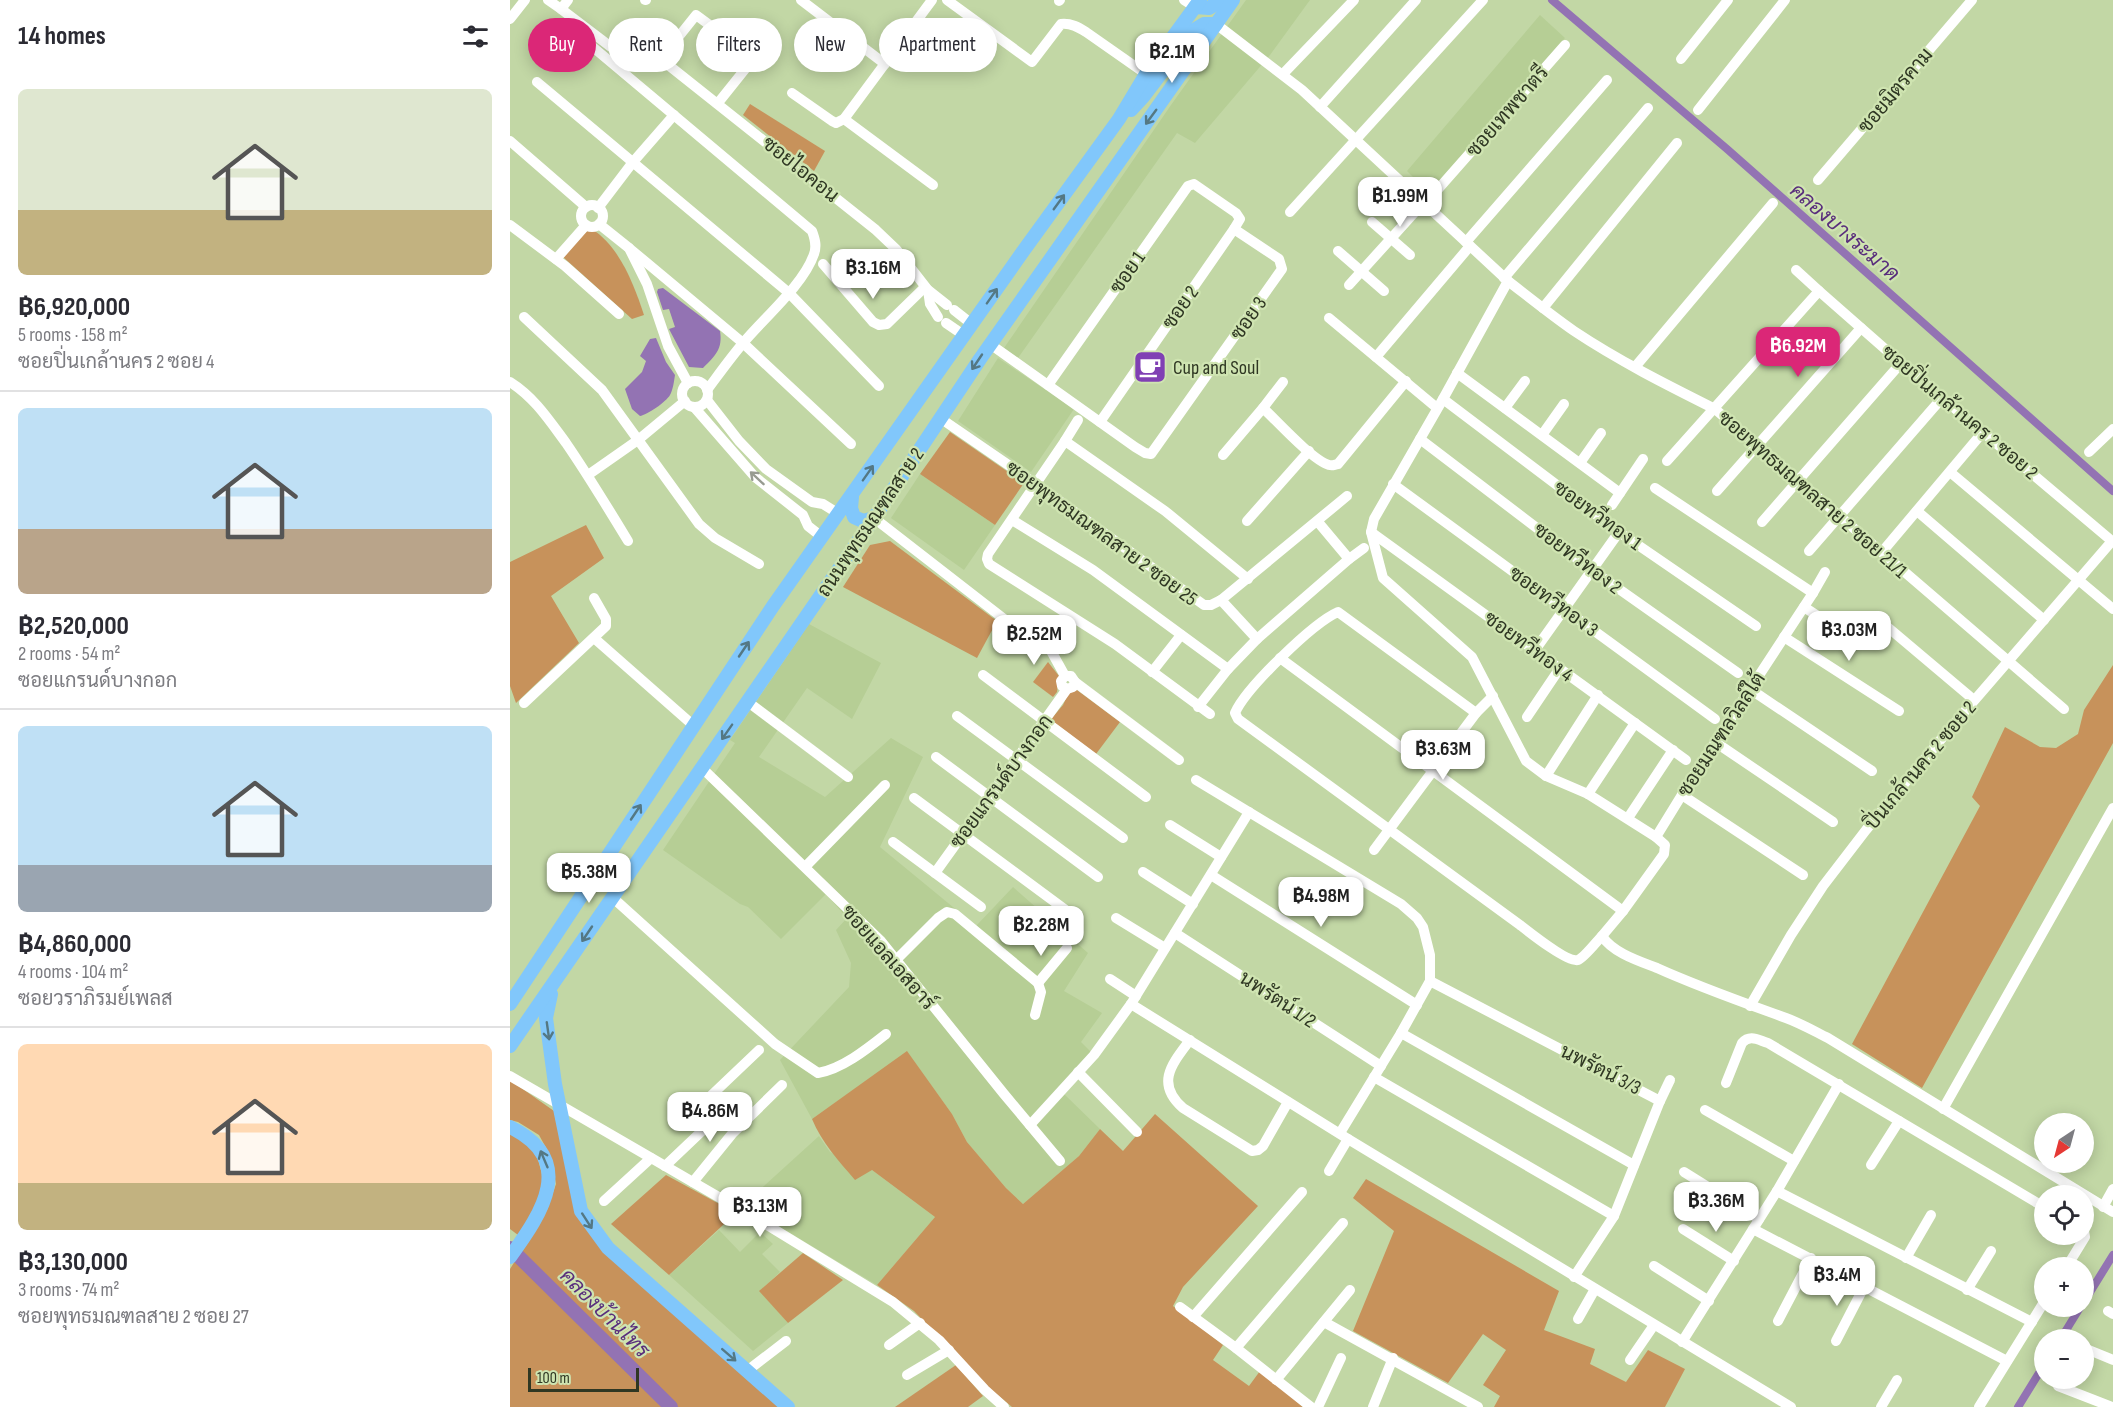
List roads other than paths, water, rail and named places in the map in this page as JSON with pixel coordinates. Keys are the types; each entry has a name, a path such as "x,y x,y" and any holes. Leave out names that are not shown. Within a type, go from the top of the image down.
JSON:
{"main road":[{"path":"1193,2 1209,8 1222,0"},
{"name":"ถนนพุทธมณฑลสาย 2","path":"510,1046 874,518 990,344 1233,0"},
{"name":"ถนนพุทธมณฑลสาย 2","path":"510,1004 773,606 1119,119 1193,2"},
{"path":"1119,119 1143,97 1194,30 1204,24 1216,24"},
{"path":"1024,250 1035,243 1043,244 1049,251 1047,262"},
{"path":"852,496 850,508 854,517 862,521 874,518"},
{"path":"510,996 558,932"},
{"path":"559,975 548,1002 546,1018 575,1189 581,1211 608,1248 788,1407"},
{"path":"510,1127 533,1140 541,1151 548,1169 546,1198 528,1233 510,1257"}],"street":[{"path":"510,19 525,0"},
{"path":"548,0 564,4 608,44"},
{"path":"801,0 879,59"},
{"path":"919,18 932,0"},
{"path":"947,0 1032,62 1061,24 1071,24 1146,74"},
{"path":"1283,74 1354,0"},
{"path":"1320,107 1416,0"},
{"path":"1290,212 1483,0"},
{"path":"1681,59 1728,0"},
{"path":"1698,110 1785,0"},
{"name":"ซอยมิตรคาม","path":"1818,180 1972,0"},
{"name":"ซอยไอคอน","path":"718,103 750,63 749,54 696,15 664,55 667,64 876,230 896,249 926,289 950,308 969,330"},
{"name":"ซอยพุทธมณฑลสาย 2 ซอย 21/1","path":"1216,24 1283,74 1506,280 1575,332 1715,409 2064,710"},
{"name":"ซอยเทพชาตรี","path":"1349,285 1565,45"},
{"path":"588,475 689,404 699,406 743,343 789,293 811,263 816,252 816,242 812,231 596,50"},
{"path":"792,93 836,123 844,119 879,72"},
{"path":"1376,357 1468,244 1608,80"},
{"path":"537,82 789,293 879,386"},
{"path":"1476,713 1341,613 1335,613 1280,658 1236,709 1235,716 1520,925 1569,958 1579,959 1623,911 1664,854 1665,845 1628,818 1588,794 1546,776 1526,761 1472,657 1383,578 1371,532 1374,519 1440,404 1506,280 1648,108"},
{"path":"598,208 633,162 674,115"},
{"path":"844,119 933,185"},
{"path":"510,141 586,207 598,208 602,214 599,224 594,227 586,225 581,217 586,207"},
{"path":"1543,308 1677,143"},
{"name":"ซอย 1","path":"1048,385 1188,186 1194,184 1239,215 1240,219 1234,229"},
{"path":"1635,367 1773,202"},
{"path":"1372,222 1410,255"},
{"path":"599,224 743,343 851,444"},
{"path":"510,225 556,259 619,314"},
{"path":"556,259 586,225"},
{"name":"ซอย 2","path":"1100,422 1234,229"},
{"name":"ซอย 3","path":"1100,422 1145,453 1151,454 1155,451 1282,269 1280,259 1234,229"},
{"path":"629,248 647,284 668,346 688,383"},
{"path":"1338,251 1384,291"},
{"path":"823,264 873,322 879,325 887,324 926,289"},
{"name":"ซอยปิ่นเกล้านคร 2 ซอย 2","path":"1796,270 1860,328 2113,541"},
{"name":"ซอยไอคอน","path":"926,289 930,304 942,320 969,330"},
{"path":"1667,461 1820,291"},
{"path":"524,317 602,390 699,524 714,538 759,564"},
{"name":"ซอยทวีทอง 1","path":"1329,318 1406,381 1756,626"},
{"path":"1717,491 1860,328"},
{"path":"990,344 1100,422"},
{"path":"1762,522 1901,363"},
{"path":"1457,373 1620,493"},
{"path":"822,537 808,526 802,515 754,477 689,404 682,392 688,383 698,381 702,383 707,395 739,441 766,469 812,502 823,504 839,514"},
{"path":"1263,408 1309,452 1332,466 1338,464 1406,381"},
{"path":"1505,408 1525,381"},
{"path":"510,382 531,398 539,408 588,475 628,541"},
{"path":"1223,455 1283,382"},
{"path":"1809,551 1942,398"},
{"path":"1542,435 1564,404"},
{"name":"ซอยพุทธมณฑลสาย 2 ซอย 25","path":"940,418 1204,605 1211,605 1221,600 1347,496"},
{"path":"1078,420 988,554 989,564 1115,644 1210,714"},
{"path":"2089,452 2113,429"},
{"path":"1882,552 1983,432"},
{"path":"1580,463 1601,434"},
{"name":"ซอยทวีทอง 2","path":"1420,439 1592,570 1738,672"},
{"path":"1065,441 1165,511 1248,579"},
{"path":"1247,521 1309,452"},
{"path":"1612,505 1643,459"},
{"path":"1950,471 2113,609"},
{"name":"ซอยทวีทอง 3","path":"1393,484 1715,719"},
{"path":"1655,488 1813,593"},
{"path":"802,515 812,502"},
{"path":"1917,511 2044,620"},
{"path":"874,518 1039,646 1044,656 1054,660 1069,682 1179,760"},
{"path":"1012,520 1093,570 1228,669"},
{"path":"1318,522 1349,559"},
{"name":"ซอยทวีทอง 4","path":"1371,532 1686,760"},
{"path":"1535,650 1619,532"},
{"name":"ปิ่นเกล้านคร 2 ซอย 2","path":"1750,1006 1791,935 1823,886 1866,830 1974,700 2113,541"},
{"path":"1198,707 1228,669 1257,639 1364,548"},
{"name":"ซอยมณฑลวิลล์ใต้","path":"1656,837 1825,572"},
{"path":"524,703 604,629 607,623 594,598"},
{"path":"1221,600 1257,639"},
{"path":"1804,608 1851,638"},
{"path":"1878,619 1974,700"},
{"path":"1152,672 1181,635"},
{"path":"1784,637 1899,711"},
{"path":"594,638 694,726"},
{"path":"1280,658 1623,911"},
{"path":"1527,717 1560,668"},
{"path":"983,675 1146,797"},
{"name":"ซอยแกรนด์บางกอก","path":"935,873 1044,721 1069,682"},
{"path":"1750,689 1872,771"},
{"path":"1546,776 1598,695"},
{"path":"1374,850 1476,713 1493,696"},
{"path":"748,702 848,777"},
{"path":"957,716 1123,838"},
{"path":"1588,794 1635,723"},
{"path":"1716,742 1833,822"},
{"path":"1628,818 1673,750"},
{"path":"936,757 1098,877"},
{"name":"ซอยแอลเอสอาร์","path":"702,768 806,866 897,959 1060,1161"},
{"path":"1196,780 1401,904 1417,918 1428,939 1431,962 1430,981 1374,1077 1329,1171"},
{"path":"806,866 885,785"},
{"path":"1682,795 1803,875"},
{"path":"914,798 1067,911"},
{"path":"1943,1109 2113,808"},
{"path":"1030,1125 1107,1039 1134,1000 1249,812"},
{"path":"1170,825 1221,857"},
{"path":"893,842 981,907"},
{"path":"1143,872 1193,904"},
{"path":"1211,875 1417,1005"},
{"path":"612,897 775,1044 818,1073 828,1072 868,1048 886,1034"},
{"path":"897,959 938,918 947,912 955,914 1038,983 1041,992 1035,1015"},
{"path":"1116,918 1165,948"},
{"name":"นพรัตน์ 1/2","path":"1174,933 1381,1065"},
{"path":"1602,936 1606,943 1637,959 1712,993 1788,1019 1827,1038 2108,1210 2113,1190"},
{"path":"1038,983 1067,948"},
{"path":"1110,979 1134,1000 1190,1040 1288,1102 1791,1407"},
{"name":"นพรัตน์ 3/3","path":"1430,981 1660,1101 1614,1216 1574,1277"},
{"path":"1401,1033 1634,1165"},
{"path":"1726,1083 1742,1043 1746,1038 1751,1037 1785,1052 2034,1201"},
{"path":"1190,1040 1169,1071 1169,1092 1183,1108 1252,1151 1263,1146 1288,1102"},
{"path":"665,1166 709,1122 698,1108 762,1052"},
{"path":"1078,1072 1137,1132"},
{"path":"510,1077 693,1182 878,1293 920,1323 1004,1407"},
{"path":"1374,1077 1614,1216"},
{"path":"1660,1101 1670,1080"},
{"path":"1682,1342 1777,1191 1839,1084"},
{"path":"693,1182 732,1134 782,1085"},
{"path":"1705,1110 1794,1161"},
{"path":"1871,1166 1899,1121"},
{"path":"604,1201 651,1158"},
{"path":"1684,1172 1756,1224 1811,1258 2007,1361"},
{"path":"1777,1191 2032,1322"},
{"path":"1193,1317 1302,1192"},
{"path":"1906,1258 1931,1215"},
{"path":"1236,1348 1343,1223"},
{"path":"1683,1229 1734,1261"},
{"path":"1967,1290 1991,1251"},
{"path":"1778,1321 1811,1258"},
{"path":"1654,1266 1709,1301"},
{"path":"1836,1341 1864,1287"},
{"path":"1578,1319 1595,1289"},
{"path":"1276,1380 1350,1290"},
{"path":"1180,1307 1311,1407"},
{"path":"1979,1407 2035,1317"},
{"path":"1324,1322 1393,1358 1478,1407"},
{"path":"889,1345 920,1323"},
{"path":"1629,1360 1654,1325"},
{"path":"747,1371 786,1341"},
{"path":"907,1375 949,1350"},
{"path":"2094,1352 2113,1360"},
{"path":"1318,1407 1341,1358"},
{"path":"1373,1407 1393,1358"},
{"path":"1881,1407 1897,1380"},
{"path":"2066,1389 2112,1407"}],"waterway":[{"name":"คลองบางระมาด","path":"1552,0 1727,149 2113,491"},
{"name":"คลองบ้านไทร","path":"510,1248 671,1407"},
{"path":"2094,1286 2113,1255"},
{"path":"2067,1329 2074,1317"},
{"path":"2018,1407 2034,1381"}],"place":[{"name":"Cup and Soul","path":"1150,367"}]}
